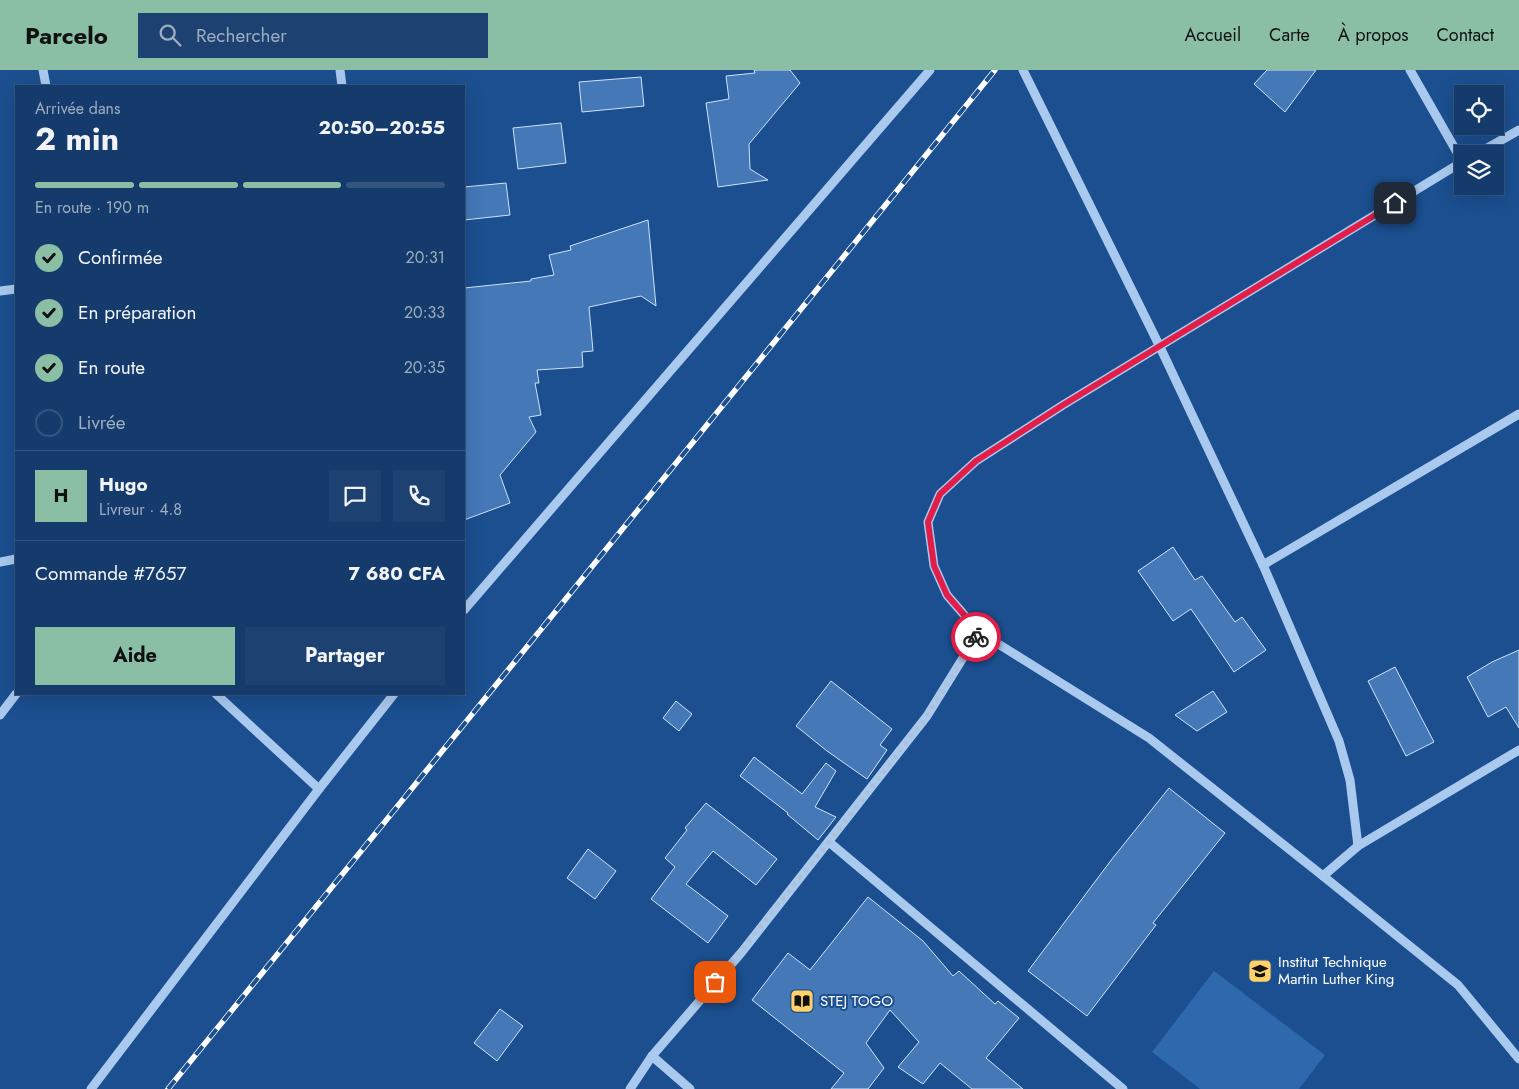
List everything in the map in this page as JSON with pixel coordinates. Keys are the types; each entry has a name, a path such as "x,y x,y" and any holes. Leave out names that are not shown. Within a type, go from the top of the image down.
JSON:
{"street":[{"path":"43,70 46,85"},
{"path":"340,70 342,85"},
{"path":"465,609 930,70"},
{"path":"1023,70 1160,347 1263,564 1339,741 1350,780 1358,846"},
{"path":"1410,70 1454,147"},
{"path":"1493,145 1519,130"},
{"path":"1454,166 1063,405 976,461 940,494 928,522 934,566 947,595 979,632 1149,738 1458,985 1519,1059"},
{"path":"0,291 15,289"},
{"path":"1263,564 1519,414"},
{"path":"0,562 15,560"},
{"path":"630,1089 652,1056 741,953 927,716 979,632"},
{"path":"0,715 15,695"},
{"path":"217,695 319,788"},
{"path":"91,1089 319,788 393,695"},
{"path":"1323,876 1358,846 1519,750"},
{"path":"829,842 1123,1089"},
{"path":"652,1056 690,1089"}],"shaded area":[{"path":"1214,971 1325,1055 1299,1089 1200,1089 1152,1052"}],"building":[{"path":"754,70 790,70 800,83 749,144 750,169 768,180 718,187 706,103 729,99 726,76 755,73"},
{"path":"1267,70 1316,70 1285,112 1254,84"},
{"path":"641,77 644,106 582,112 579,82"},
{"path":"561,123 566,163 518,169 513,128"},
{"path":"506,183 510,215 465,220 465,187"},
{"path":"648,220 656,306 641,296 589,307 593,351 582,352 583,367 537,370 539,383 535,383 541,415 529,417 536,432 500,475 510,503 465,520 465,288 531,281 531,279 554,275 549,255 571,250 570,246"},
{"path":"1173,547 1195,580 1202,576 1235,622 1242,617 1266,650 1234,672 1191,609 1173,621 1138,571"},
{"path":"1519,650 1519,728 1506,707 1488,717 1467,677 1492,662"},
{"path":"1395,667 1434,742 1406,756 1368,681"},
{"path":"831,681 892,729 880,745 887,750 867,779 796,726"},
{"path":"1213,691 1227,712 1197,731 1175,715"},
{"path":"676,701 692,714 679,731 663,718"},
{"path":"754,757 802,794 826,763 836,771 815,807 836,817 818,840 788,813 740,776"},
{"path":"1169,788 1225,833 1153,923 1156,925 1087,1016 1028,971 1112,859"},
{"path":"706,803 777,859 756,885 713,851 686,884 728,916 708,943 651,899 675,867 665,858 687,830 685,828"},
{"path":"588,849 616,871 595,899 567,878"},
{"path":"868,897 923,941 953,976 959,971 995,1004 998,1001 1019,1018 986,1058 1023,1089 972,1089 940,1063 923,1084 898,1067 919,1042 890,1010 866,1043 884,1068 868,1089 831,1089 844,1073 752,1000 788,953 810,970"},
{"path":"500,1009 523,1026 497,1061 474,1043"}],"railway":[{"path":"168,1089 995,70"}],"way so far":[{"path":"715,982 741,953 927,716 976,637"}],"place":[{"name":"Institut Technique Martin Luther King","path":"1260,971"},
{"name":"STEJ TOGO","path":"802,1001"}],"route":[{"path":"976,637 979,632 947,595 934,566 928,522 940,494 976,461 1063,405 1395,203"}]}
